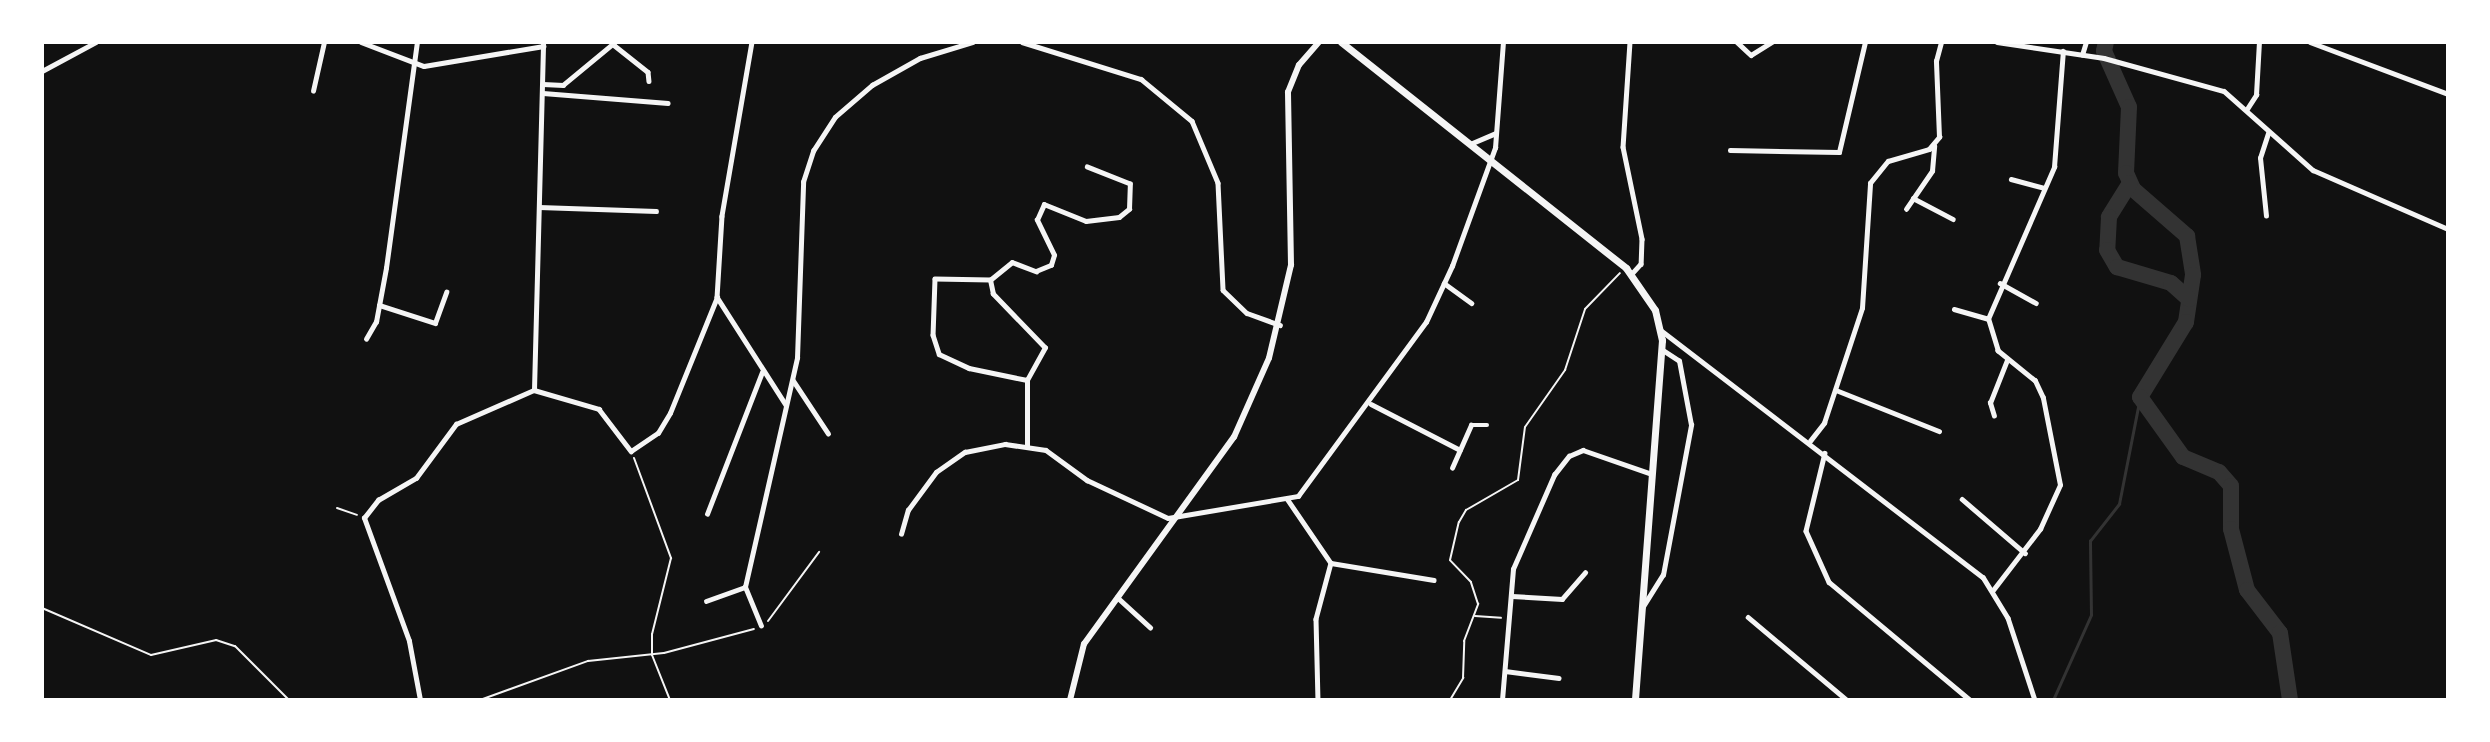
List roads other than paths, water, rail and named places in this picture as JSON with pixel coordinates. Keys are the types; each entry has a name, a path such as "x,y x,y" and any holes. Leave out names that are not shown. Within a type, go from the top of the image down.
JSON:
{"main road":[{"path":"1341,42 1629,271 1662,331 1635,700"}],"street":[{"path":"42,71 96,42"},
{"path":"313,91 324,42"},
{"path":"361,42 424,66 543,44 534,390"},
{"path":"366,339 379,305 417,42"},
{"path":"419,700 409,641 364,518 378,500 416,478 456,424 534,390 599,409 631,451 658,433 670,413 717,297 723,216 752,42"},
{"path":"761,626 745,587 793,380 803,182 813,151 835,117 872,85 920,58 973,42"},
{"path":"1022,42 1141,79 1192,121 1218,183 1223,289 1247,313 1280,325"},
{"path":"1070,700 1079,654 1234,437 1280,325 1292,249 1289,92 1299,65 1319,42"},
{"path":"901,534 908,510 946,463 988,446 1027,445 1046,450 1098,487 1174,520 1288,499 1308,487 1371,404 1426,321 1444,283 1491,160 1497,133 1503,42"},
{"path":"1629,271 1641,264 1642,239 1623,147 1630,42"},
{"path":"1737,42 1751,55 1772,42"},
{"path":"1730,150 1839,152 1865,42"},
{"path":"1906,209 1932,171 1941,42"},
{"path":"1997,42 2104,58 2217,88 2247,109 2268,133 2332,180 2448,229"},
{"path":"2082,55 2086,42"},
{"path":"2247,109 2256,95 2259,42"},
{"path":"2310,42 2448,94"},
{"path":"543,84 563,85 615,44 648,72 649,81"},
{"path":"1993,590 2025,553 2057,500 2060,466 2035,381 2007,360 1993,343 1988,318 2000,283 2044,188 2057,148 2063,51"},
{"path":"543,93 668,103"},
{"path":"1470,144 1497,133"},
{"path":"2266,216 2260,158 2268,133"},
{"path":"1810,441 1836,390 1865,295 1870,183 1894,157 1934,146"},
{"path":"1027,380 969,368 939,354 933,335 935,279 990,280 1012,262 1036,271 1051,265 1054,255 1037,220 1044,204 1086,221 1119,217 1129,209 1130,184 1087,167"},
{"path":"2011,179 2044,188"},
{"path":"1913,198 1953,219"},
{"path":"539,207 656,211"},
{"path":"990,280 993,294 1045,348 1027,380 1027,445"},
{"path":"1444,283 1472,303"},
{"path":"2000,283 2036,303"},
{"path":"379,305 435,323 446,292"},
{"path":"717,297 762,372 786,405"},
{"path":"1954,309 1988,318"},
{"path":"1662,331 1810,441 1993,590 2034,699"},
{"path":"1642,608 1662,575 1691,425 1679,361 1661,350"},
{"path":"1994,416 1990,403 2007,360"},
{"path":"707,514 762,372"},
{"path":"793,380 828,433"},
{"path":"1836,390 1939,431"},
{"path":"1371,404 1460,450"},
{"path":"1452,468 1471,425 1487,425"},
{"path":"1502,700 1518,555 1569,456 1583,450 1652,474"},
{"path":"1825,453 1806,531 1829,582 1970,700"},
{"path":"1288,499 1331,563 1434,580"},
{"path":"1962,499 2025,553"},
{"path":"1318,700 1316,619 1331,563"},
{"path":"1512,596 1562,598 1585,573"},
{"path":"706,601 745,587"},
{"path":"1118,597 1150,626"},
{"path":"1748,617 1847,700"},
{"path":"1505,671 1559,678"}],"waterway":[{"path":"2106,42 2104,51 2129,107 2126,173 2133,189 2187,236 2193,275 2186,322 2140,397 2183,457 2219,472 2231,486 2231,529 2247,590 2280,633 2290,700"},
{"path":"2130,183 2109,217 2107,250 2117,267 2171,283 2189,299"},
{"path":"2053,700 2091,615 2090,541 2119,504 2140,397"}]}
